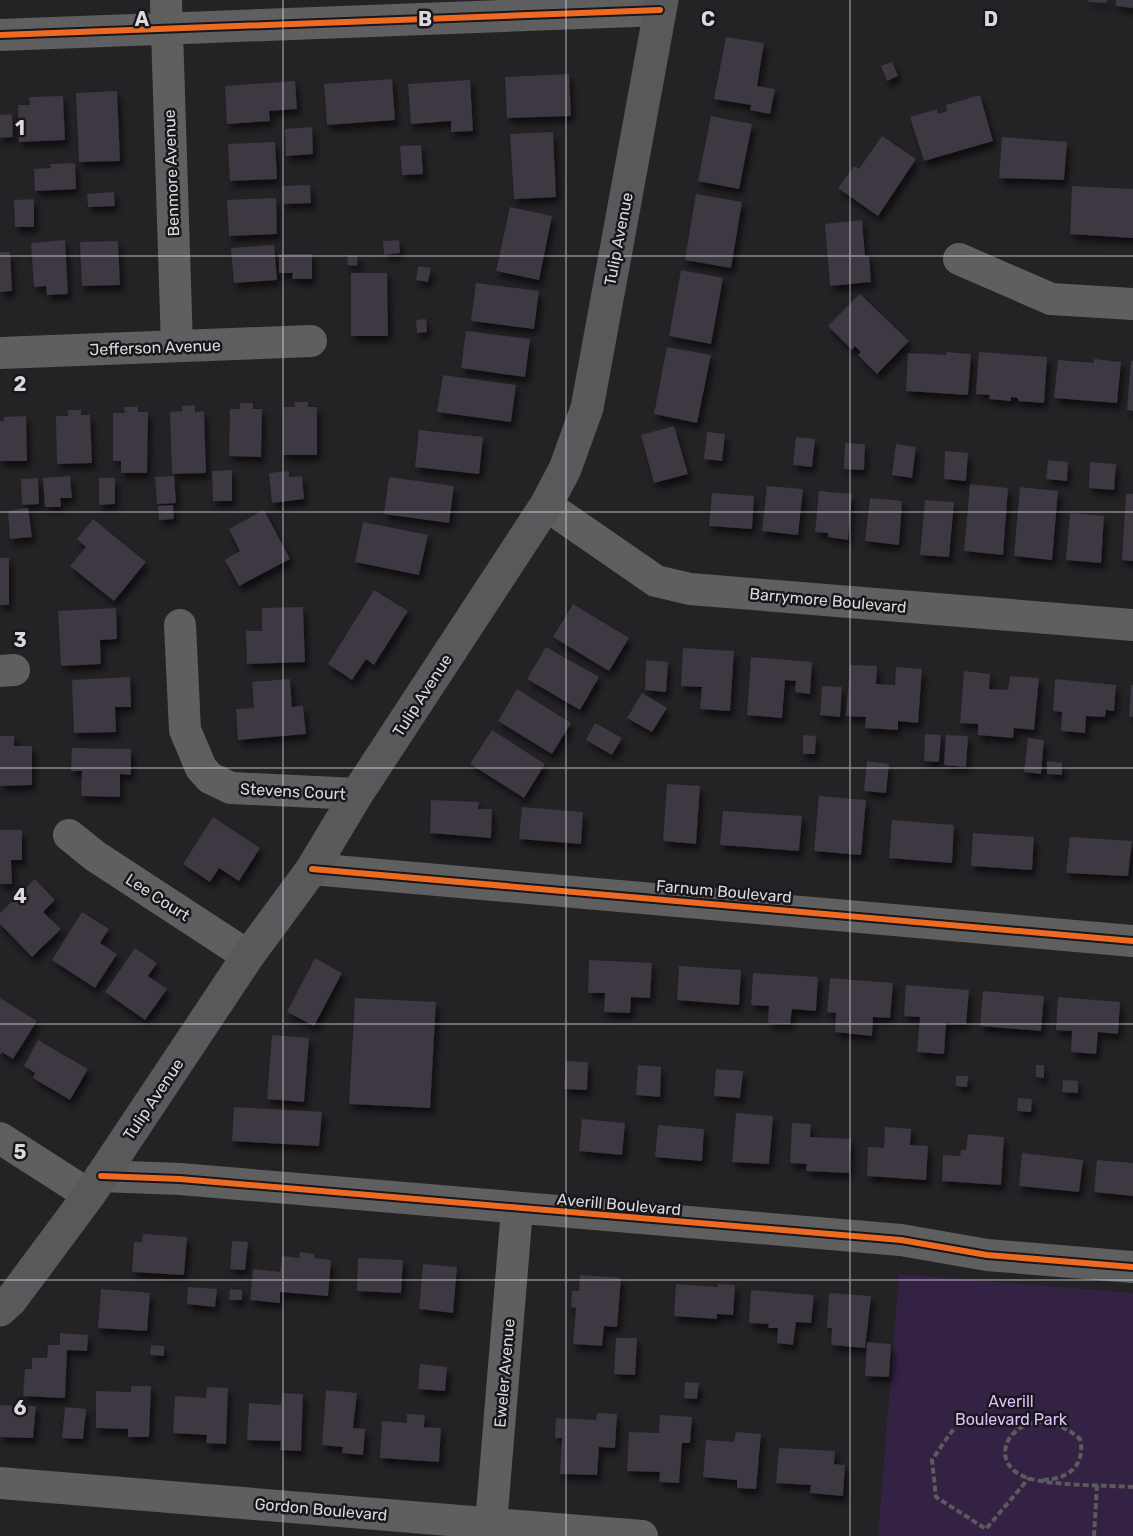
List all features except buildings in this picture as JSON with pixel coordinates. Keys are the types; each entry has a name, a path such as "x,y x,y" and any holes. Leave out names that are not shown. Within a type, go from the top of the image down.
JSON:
{"main road":[{"name":"Tulip Avenue","path":"0,1310 11,1300 95,1186 248,956 312,869 357,794 546,506 564,469 587,408 662,5"}],"street":[{"path":"0,35 166,14 662,5"},
{"name":"Benmore Avenue","path":"166,14 177,346"},
{"path":"959,259 1051,299 1133,304"},
{"name":"Jefferson Avenue","path":"0,353 311,341"},
{"name":"Barrymore Boulevard","path":"546,506 664,584 690,589 1133,625"},
{"name":"Stevens Court","path":"180,625 185,730 201,768 210,778 231,788 357,794"},
{"name":"Lee Court","path":"69,836 95,856 248,956"},
{"name":"Farnum Boulevard","path":"312,869 414,876 1133,941"},
{"path":"0,1138 95,1186"},
{"name":"Averill Boulevard","path":"95,1186 180,1179 902,1240 987,1256 1133,1267"},
{"name":"Eweler Avenue","path":"490,1530 517,1209"},
{"name":"Gordon Boulevard","path":"0,1483 490,1530 642,1536"}],"path":[{"path":"1019,1427 990,1415 974,1415 957,1424 932,1460 936,1497 986,1529 1029,1478"},
{"path":"1043,1480 1057,1480 1079,1465 1083,1452 1080,1439 1059,1424 1031,1423 1019,1427 1008,1437 1005,1449 1008,1463 1016,1473 1043,1480 1133,1487"},
{"path":"1094,1536 1096,1484"}],"green space":[{"name":"Averill Boulevard Park","path":"899,1274 1133,1293 1133,1536 878,1536"}],"cycle path":[{"path":"0,35 660,10"},
{"path":"312,869 1133,941"},
{"path":"101,1176 180,1179 901,1240 987,1255 1133,1267"}]}
